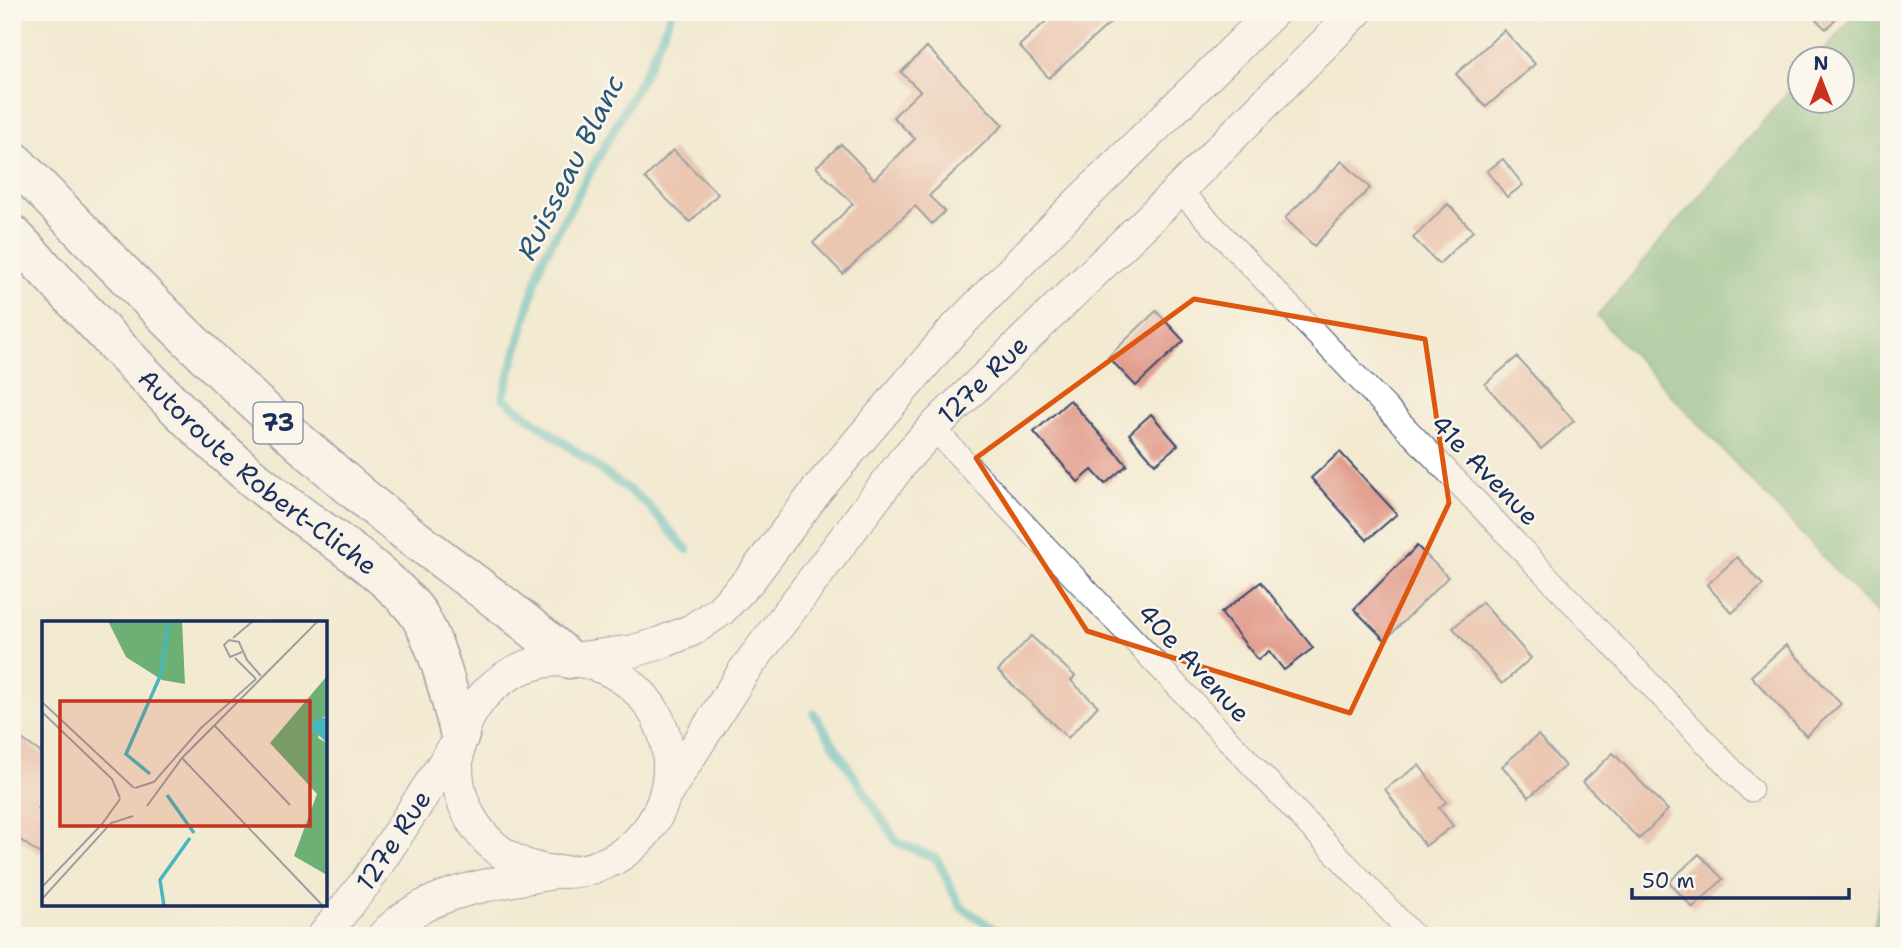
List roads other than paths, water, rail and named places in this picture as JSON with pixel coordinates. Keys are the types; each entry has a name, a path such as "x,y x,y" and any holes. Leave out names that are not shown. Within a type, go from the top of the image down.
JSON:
{"highway":[{"name":"Autoroute Robert-Cliche","path":"12,159 123,274 299,442 404,530 526,621 571,659"},
{"name":"Autoroute Robert-Cliche","path":"12,234 166,395 255,480 370,566 418,613 430,638 460,737"}],"main road":[{"name":"127e Rue","path":"571,659 633,651 658,644 692,630 720,611 751,578 818,489 950,334 1076,205 1273,12"},
{"name":"127e Rue","path":"666,794 744,671 865,510 933,428 1179,190 1356,12"},
{"path":"571,659 603,667 621,677 651,705 665,732 670,763 666,794 653,823 636,844 613,860 587,869 559,872 536,869 514,860 494,847 477,830 465,810 458,786 456,763 460,737 470,713 483,694 501,678 522,667 545,661 571,659"},
{"name":"127e Rue","path":"323,936 366,882 460,737"},
{"name":"127e Rue","path":"383,936 415,909 441,897 559,872"}],"street":[{"name":"41e Avenue","path":"1179,190 1751,790"},
{"name":"40e Avenue","path":"933,428 1414,936"}],"waterway":[{"name":"Ruisseau Blanc","path":"672,12 650,63 542,260 503,398 646,503 687,550"},
{"name":"Ruisseau Blanc","path":"814,714 897,842 937,859 960,906 1004,936"}]}
